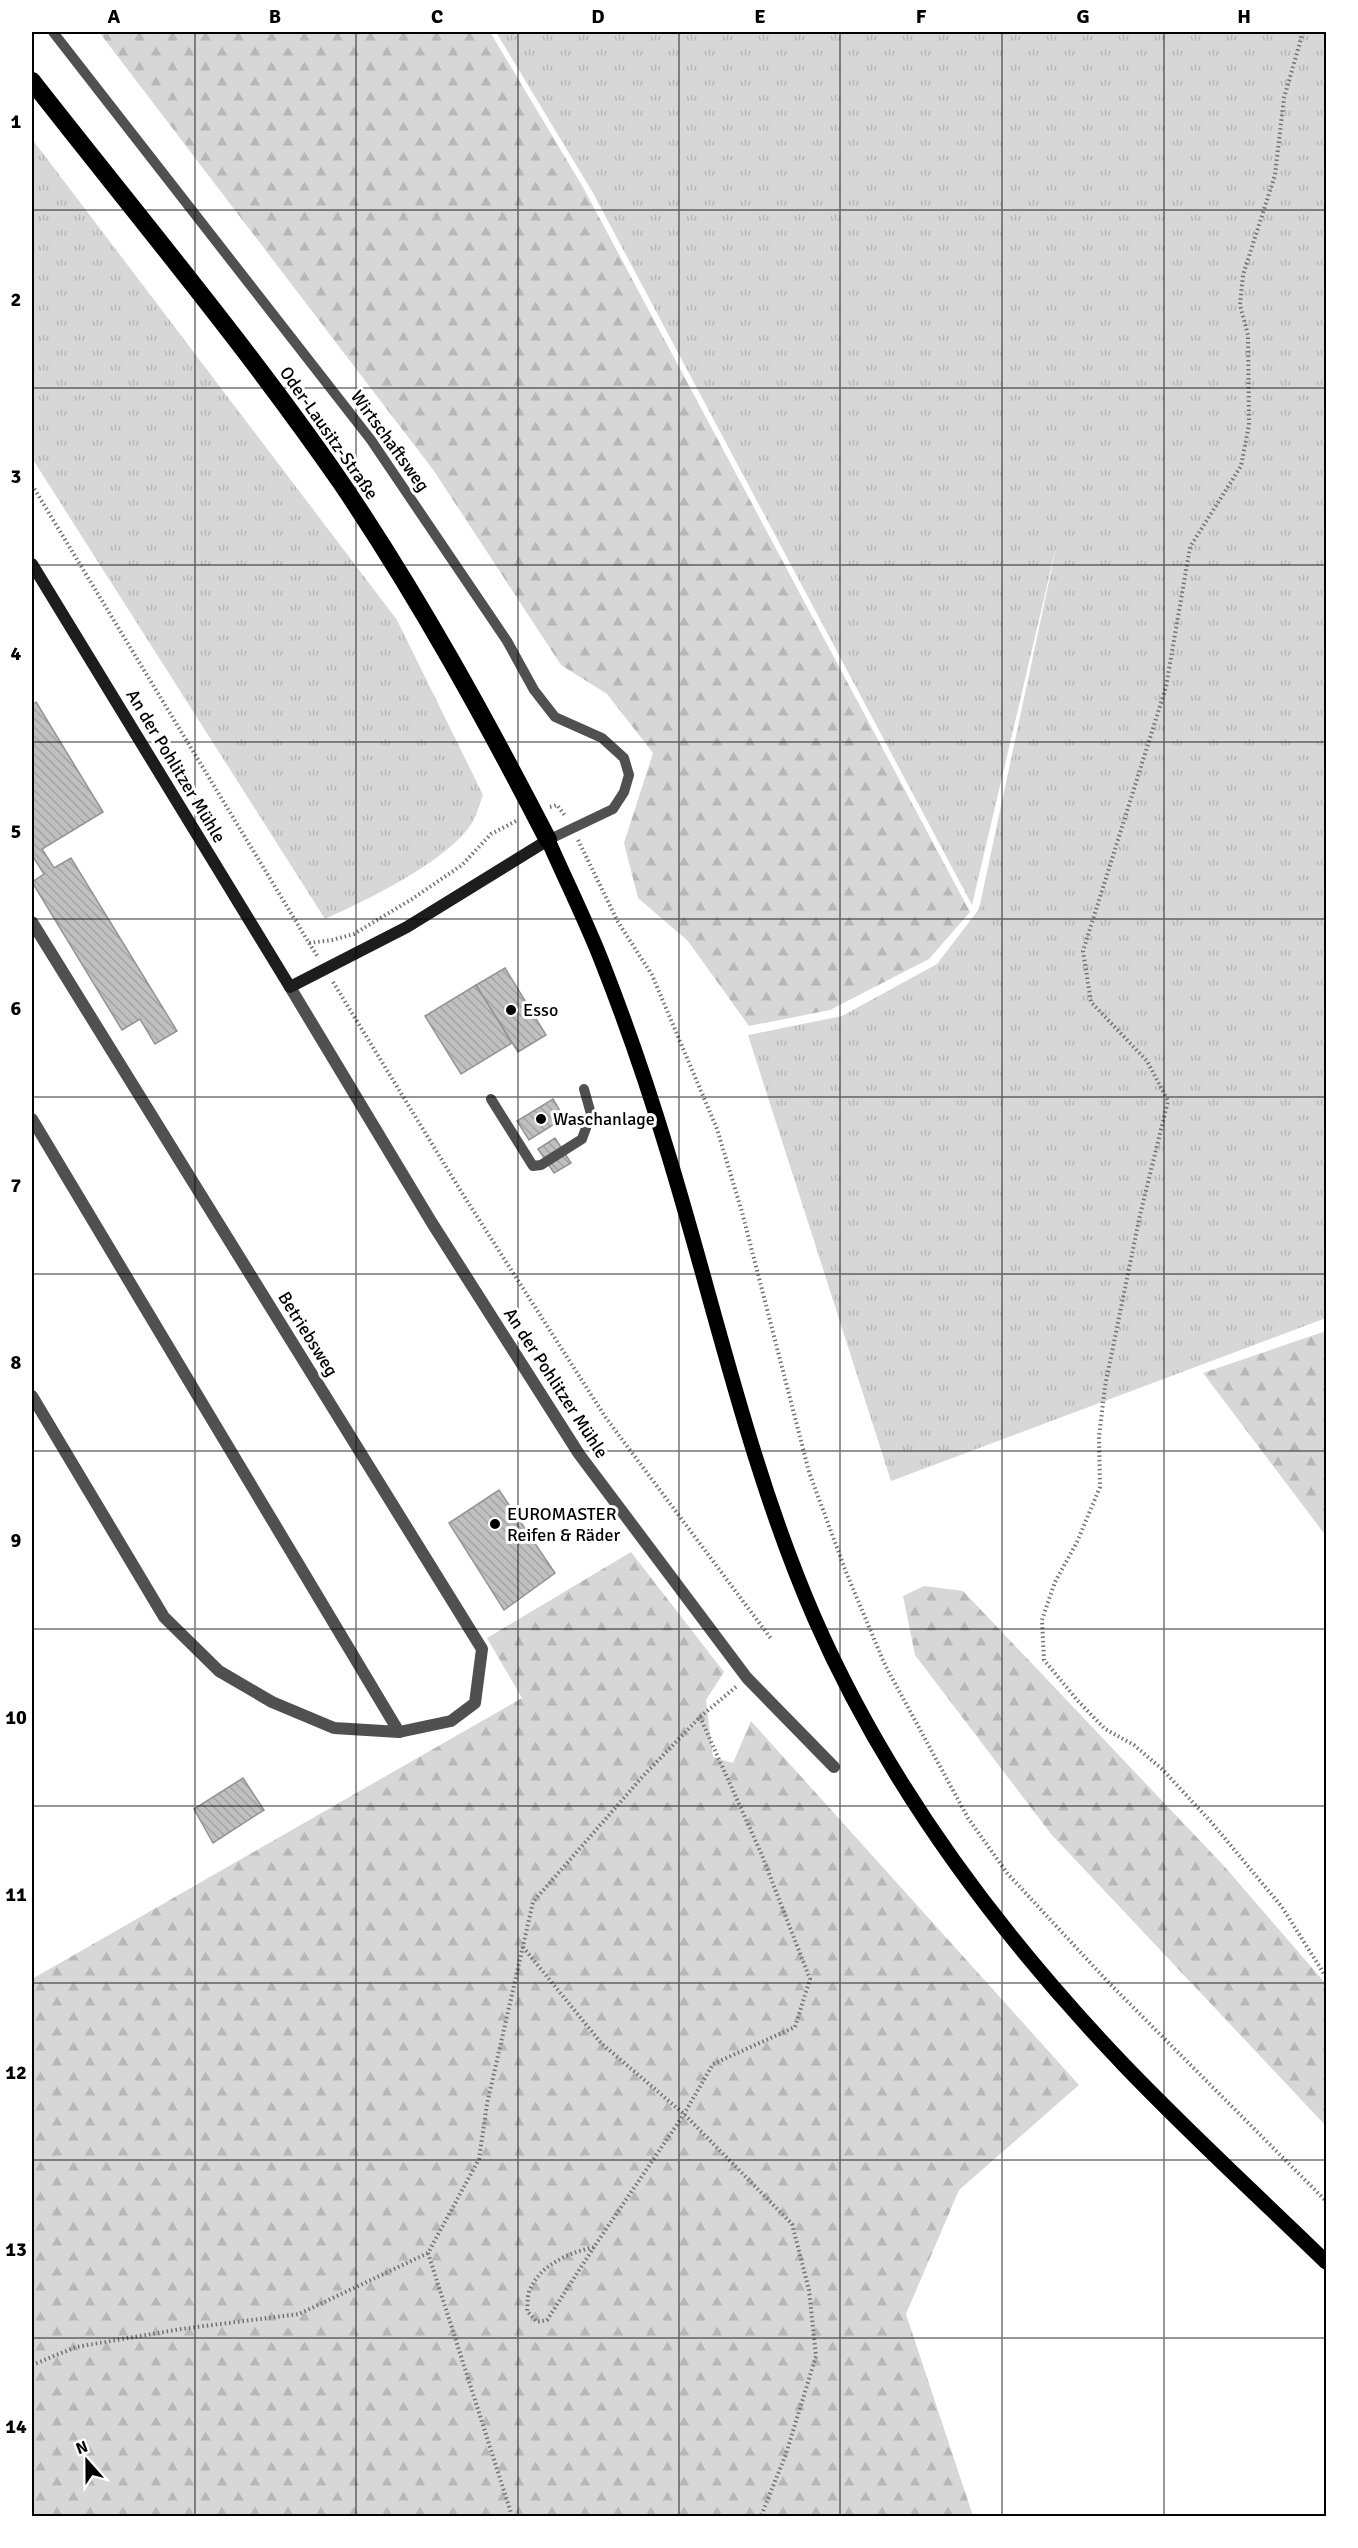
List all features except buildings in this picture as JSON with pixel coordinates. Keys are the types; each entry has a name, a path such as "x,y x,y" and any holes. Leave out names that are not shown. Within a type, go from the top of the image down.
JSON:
{"highway":[{"name":"Oder-Lausitz-Straße","path":"32,81 278,395 342,485 405,581 457,670 548,840"}],"main road":[{"name":"An der Pohlitzer Mühle","path":"32,564 290,987"},
{"path":"290,987 407,927 548,840 602,961 648,1091 757,1461 786,1545 814,1616 873,1737 979,1898 1073,2009 1126,2067 1326,2262"}],"street":[{"name":"Betriebsweg","path":"32,922 482,1649 475,1703 451,1721 399,1732 334,1728 272,1702 219,1671 164,1617 32,1396"},
{"name":"An der Pohlitzer Mühle","path":"290,987 432,1223 579,1454 747,1678 834,1767"},
{"path":"32,1119 399,1732"}],"lane":[{"name":"Wirtschaftsweg","path":"53,32 371,440 507,641 534,690 555,717 602,738 624,758 629,775 624,792 614,809 548,840"},
{"path":"491,1099 533,1166 541,1165 582,1139 591,1114 584,1089"}],"path":[{"path":"1303,32 1284,98 1275,175 1243,274 1240,305 1248,335 1249,425 1241,466 1190,547 1166,687 1083,951 1091,1002 1148,1061 1168,1101 1140,1215 1104,1386 1099,1437 1100,1487 1077,1542 1055,1582 1042,1620 1044,1660 1105,1729 1134,1744 1163,1770 1212,1823 1282,1908 1326,1977"},
{"path":"32,485 462,1193 606,1418 772,1640"},
{"path":"309,943 354,934 462,865 491,834 534,813 557,805 572,828 618,922 652,975 713,1119 742,1212 809,1472 846,1572 885,1665 968,1818 1007,1873 1110,1983 1326,2201"},
{"path":"32,2365 76,2347 299,2314 428,2253 479,2159 487,2104 533,1902 644,1775 700,1717 747,1678"},
{"path":"594,2247 570,2253 543,2271 530,2292 527,2311 537,2322 547,2320 684,2114 713,2064 795,2027 810,1979 761,1853 700,1717"},
{"path":"524,1947 601,2043 684,2114 792,2224 809,2290 816,2356 786,2454 761,2517"},
{"path":"428,2253 512,2517"}],"green space":[{"path":"99,32 490,32 584,189 970,912 929,959 830,1010 749,1026 688,941 638,898 624,843 653,753 607,694 561,665 434,471"},
{"path":"496,32 1326,32 1326,1318 891,1481 748,1035 842,1016 937,964 979,909 1058,539 972,905 593,193"},
{"path":"32,139 397,620 483,795 473,821 462,836 446,850 406,878 325,919 32,458"},
{"path":"1326,1331 1326,1536 1203,1373"},
{"path":"631,1552 724,1672 706,1700 713,1757 733,1763 751,1721 1079,2085 959,2190 906,2314 973,2516 32,2516 32,1979 522,1698 487,1638"},
{"path":"924,1586 963,1591 1224,1866 1326,1984 1326,2126 1051,1834 915,1655 903,1596"}],"place":[{"name":"Esso","path":"511,1010"},
{"name":"Waschanlage","path":"541,1119"},
{"name":"EUROMASTER Reifen & Räder","path":"495,1524"}]}
